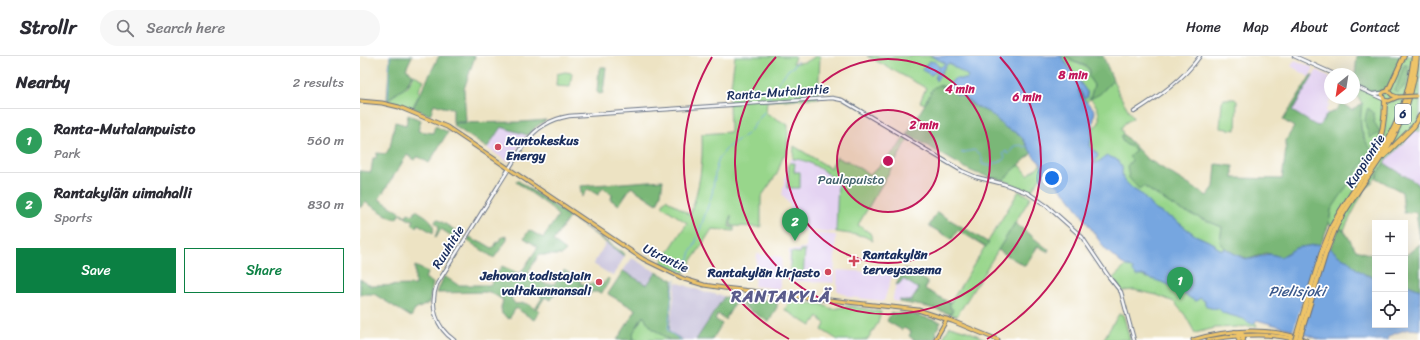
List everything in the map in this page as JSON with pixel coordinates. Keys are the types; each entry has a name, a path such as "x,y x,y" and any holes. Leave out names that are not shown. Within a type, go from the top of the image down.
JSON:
{"highway":[{"path":"1388,91 1404,56"},
{"name":"Kuopiontie","path":"1373,165 1388,139 1402,107 1410,79 1414,56"},
{"name":"Kuopiontie","path":"1297,340 1322,251 1350,194 1391,141 1406,108 1414,80 1417,56"},
{"path":"1373,165 1384,127 1384,100"},
{"path":"1373,165 1414,126 1420,116"}],"main road":[{"path":"1392,97 1388,91 1383,93 1384,100 1389,101 1392,97 1418,96"},
{"name":"Utrantie","path":"360,101 382,102 399,107 447,127 510,168 634,254 684,279 704,285 724,288 918,310 947,319 998,340"},
{"path":"935,340 947,319"},
{"path":"1193,340 1282,334 1306,340"},
{"path":"1208,340 1240,336 1272,336 1297,340"}],"street":[{"path":"1134,112 1170,88 1184,75 1200,56"},
{"path":"1294,56 1324,69"},
{"path":"1360,89 1384,100"},
{"path":"1371,94 1383,93"},
{"name":"Ranta-Mutalantie","path":"510,168 525,143 533,134 546,124 561,117 836,98 842,100 962,171 976,177 1016,188 1038,199 1047,206 1082,237 1119,289 1134,340"},
{"name":"Ruuhitie","path":"454,340 442,328 437,318 433,303 435,290 441,276 510,168"}],"shaded area":[{"path":"1295,60 1314,68 1309,77 1291,66"},
{"path":"1317,70 1324,74 1324,104 1329,104 1330,106 1326,109 1327,113 1336,111 1327,114 1320,126 1315,125 1291,111"},
{"path":"501,127 527,135 508,162 487,148"},
{"path":"1416,130 1420,132 1420,185 1384,163"},
{"path":"790,159 801,159 838,181 836,232 790,230 790,205 782,195"},
{"path":"807,233 836,235 834,283 788,281 789,250 806,248"},
{"path":"606,243 625,256 613,276 593,264"},
{"path":"757,254 782,257 780,289 754,286"},
{"path":"632,258 656,272 647,285 623,271"},
{"path":"837,270 893,273 884,301 849,297 837,290"},
{"path":"902,279 919,289 910,301 893,301 896,285 899,284"},
{"path":"676,282 704,292 724,296 696,340 683,340 669,333"}],"green space":[{"path":"390,56 412,56 406,69 413,74 406,86 387,100"},
{"path":"439,56 475,56 464,89 466,122 453,122 453,108 434,104 430,115 413,108"},
{"path":"735,56 795,56 793,63 800,63 816,56 820,56 818,98 767,101 766,113 788,125 787,154 783,156 777,174 761,197 761,227 731,226 731,215 729,227 734,228 734,231 712,229 684,273 661,263 687,223 662,206 666,199 690,215 700,175 702,134 730,132 729,101"},
{"path":"867,56 931,56 945,63 939,70 935,78 936,80 949,63 987,89 927,98 925,104 920,102 926,88"},
{"path":"1061,56 1066,56 1071,61 1084,66 1090,71 1089,78 1094,85 1090,98 1101,93 1113,80 1119,94 1133,118 1125,123 1121,128 1123,134 1121,137 1136,151 1129,157 1132,160 1143,186 1178,209 1222,227 1220,242 1225,248 1224,250 1195,235 1175,220 1154,209 1141,194 1125,181 1122,174 1122,167 1116,159 1107,156 1095,165 1098,155 1090,146 1092,129 1099,123 1098,110 1090,99 1086,102 1081,97 1078,90 1079,88 1082,97 1088,94"},
{"path":"1066,56 1103,56 1113,80 1100,94 1090,99 1094,85 1088,76 1090,70 1087,67 1068,59"},
{"path":"1357,56 1403,56 1390,85 1384,90 1376,92 1366,90 1360,87 1360,68 1356,68"},
{"path":"1403,56 1420,56 1420,132 1415,130 1384,163 1376,178 1363,192 1344,230 1329,224 1331,210 1360,167 1374,153 1363,135 1361,124 1362,103 1360,100 1360,86 1381,91 1384,89"},
{"path":"1404,65 1407,65 1409,73 1407,81 1403,88 1397,93 1394,91"},
{"path":"601,67 606,67 603,93 599,94 597,92 599,69"},
{"path":"565,72 572,73 570,87 556,86 557,74"},
{"path":"414,75 424,80 418,91 420,93 412,108 387,100 408,86"},
{"path":"1311,75 1313,76 1292,111 1315,125 1319,126 1327,114 1336,111 1340,104 1352,110 1362,103 1360,118 1361,130 1365,141 1374,152 1360,167 1331,210 1329,224 1321,244 1296,248 1281,257 1266,253 1249,259 1233,253 1225,248 1220,242 1222,227 1178,209 1143,186 1139,189 1129,178 1127,166 1132,160 1129,157 1136,150 1125,144 1121,137 1123,134 1146,158 1207,196 1214,187 1216,164 1233,166 1233,178 1282,179 1286,140 1294,127 1283,120"},
{"path":"938,85 962,96 972,104 990,113 1006,128 1017,133 1032,153 1003,180 969,170 907,134 933,88"},
{"path":"1224,99 1235,99 1237,101 1236,130 1220,128 1222,102"},
{"path":"1368,108 1373,112 1374,122 1381,133 1370,138 1365,123"},
{"path":"408,115 421,120 418,131 433,133 435,126 448,132 429,163 419,157 415,160 407,155 379,199 406,216 408,213 413,215 416,210 423,214 433,225 433,233 418,224 416,227 412,224 414,220 408,219 400,214 396,219 390,217 365,202 360,208 360,171 371,172 373,158 376,158 377,153 386,154 390,147 395,122 406,125"},
{"path":"546,120 527,135 501,127 487,148 453,125 454,123"},
{"name":"Paulapuisto","path":"904,138 908,140 858,225 870,233 873,241 864,236 836,232 838,181 805,161 793,159 794,146 830,168 837,157 844,161 848,161 870,175 898,147"},
{"path":"789,163 795,163 794,172 800,172 800,188 787,188"},
{"path":"1384,163 1420,185 1420,239 1416,212 1404,213 1402,192 1376,178"},
{"path":"1041,164 1044,172 1031,192 1003,180 1020,165 1028,175"},
{"path":"517,180 570,216 553,241 566,251 562,255 539,255 528,272 545,284 554,284 564,270 581,281 580,284 603,284 608,278 610,280 601,294 599,292 591,292 588,297 581,293 555,293 551,300 545,297 537,309 540,311 534,320 516,308 509,319 502,314 501,308 503,300 490,292 437,293 444,276 458,285 490,285 502,266 520,274 538,247 524,238 529,230 543,238 558,216 549,206 516,182","holes":["530,291 537,291 542,298 535,309 530,305 521,303 515,304 511,298 517,294"]},
{"path":"663,180 661,194 657,204 631,187 619,205 611,200 612,194 603,188 598,195 588,189 582,197 580,186"},
{"path":"1019,191 1031,197 957,316 950,314 953,310 949,305"},
{"path":"937,212 989,243 986,247 958,230 952,239 929,226"},
{"path":"437,219 463,235 459,241 441,229 436,238 435,237 439,227 435,222"},
{"path":"576,220 625,254 624,256"},
{"path":"1015,223 1049,250 1048,252 1038,246 1025,266 998,250"},
{"path":"1339,229 1344,230 1356,250 1372,255 1372,276 1361,272 1348,260 1339,256 1330,248"},
{"path":"507,236 507,240 494,258 468,241 469,237 471,237 475,241 482,242 492,248 500,241 502,237"},
{"path":"1420,244 1420,290 1408,285 1408,254"},
{"path":"800,250 805,250 803,278 789,278 791,252 800,253"},
{"path":"1127,265 1147,278 1155,279 1169,285 1196,301 1200,298 1203,299 1207,307 1218,308 1223,313 1244,319 1247,322 1255,322 1257,326 1215,328 1195,333 1185,315 1174,302 1157,295 1134,290 1122,291 1113,278"},
{"path":"415,266 428,272 425,278 433,283 429,303 415,310 411,317 374,294 360,294 360,279 371,286 415,285"},
{"path":"905,268 928,282 925,289 950,303 950,308 953,310 950,314 928,307 899,302 899,300 911,301 919,289 903,279 896,285"},
{"path":"623,271 647,285 656,272 673,280 669,332 683,340 669,340 652,328 643,316 633,333 634,340 617,340 636,310 608,294"},
{"path":"724,297 777,301 777,307 769,322 740,304 735,303 725,320 718,314 715,319 722,324 712,340 696,340"},
{"path":"789,302 821,304 832,309 851,306 881,312 878,323 867,340 838,340 822,330 825,324 818,316 811,326 785,310"},
{"path":"891,313 912,314 941,322 936,331 937,334 934,340 914,340 909,336 911,332 904,328 902,330 887,321"},
{"path":"1119,314 1123,314 1130,340 1103,340"},
{"path":"643,316 652,328 669,340 634,340 633,333"},
{"path":"950,326 970,332 987,340 968,340 962,337 961,340 942,340"}],"water":[{"name":"Pielisjoki","path":"931,56 1061,56 1087,92 1087,98 1084,98 1079,89 1078,90 1081,97 1095,111 1090,146 1098,155 1095,164 1107,156 1116,159 1122,167 1122,174 1125,181 1141,194 1154,209 1175,220 1195,235 1215,244 1215,246 1220,249 1224,250 1225,248 1241,257 1251,259 1268,254 1281,257 1296,248 1321,244 1330,248 1339,256 1348,260 1361,272 1372,276 1372,328 1408,328 1408,285 1420,290 1420,330 1408,329 1388,337 1387,340 1321,340 1257,320 1253,324 1247,322 1244,319 1223,313 1218,308 1209,307 1205,304 1205,301 1200,298 1196,301 1189,298 1169,285 1142,275 1137,276 1133,272 1133,269 1121,263 1105,249 1070,198 1042,169 1041,164 1034,157 1023,139 1017,133 1006,128 990,113 975,106 964,97 956,94 951,88 950,84 954,79 967,79 968,76 949,63 946,65 936,81 935,78 939,70 931,75 922,70 929,61 935,62 939,67 945,63"}],"pier":[{"path":"1322,242 1327,244 1298,333 1293,332"}],"waterway":[{"path":"388,99 390,56"},
{"path":"769,98 772,90 797,61"},
{"path":"749,132 764,112"},
{"path":"678,271 689,259 691,251 694,247 712,194 719,158 729,146 747,134"},
{"path":"961,153 974,150 981,156 982,164 991,166 995,162 998,163 1003,160 1005,157 1003,153 1007,151 1006,153 1009,154 1014,146 1027,146"},
{"path":"675,280 668,331 681,340"}],"place":[{"name":"Kuntokeskus Energy","path":"498,147"},
{"name":"Rantakylän uimahalli","path":"795,241"},
{"name":"Rantakylän terveysasema","path":"854,261"},
{"name":"Rantakylän kirjasto","path":"828,272"},
{"name":"Jehovan todistajain valtakunnansali","path":"599,282"},
{"name":"Ranta-Mutalanpuisto","path":"1180,300"}],"district":[{"name":"RANTAKYLÄ","path":"781,296"}]}
